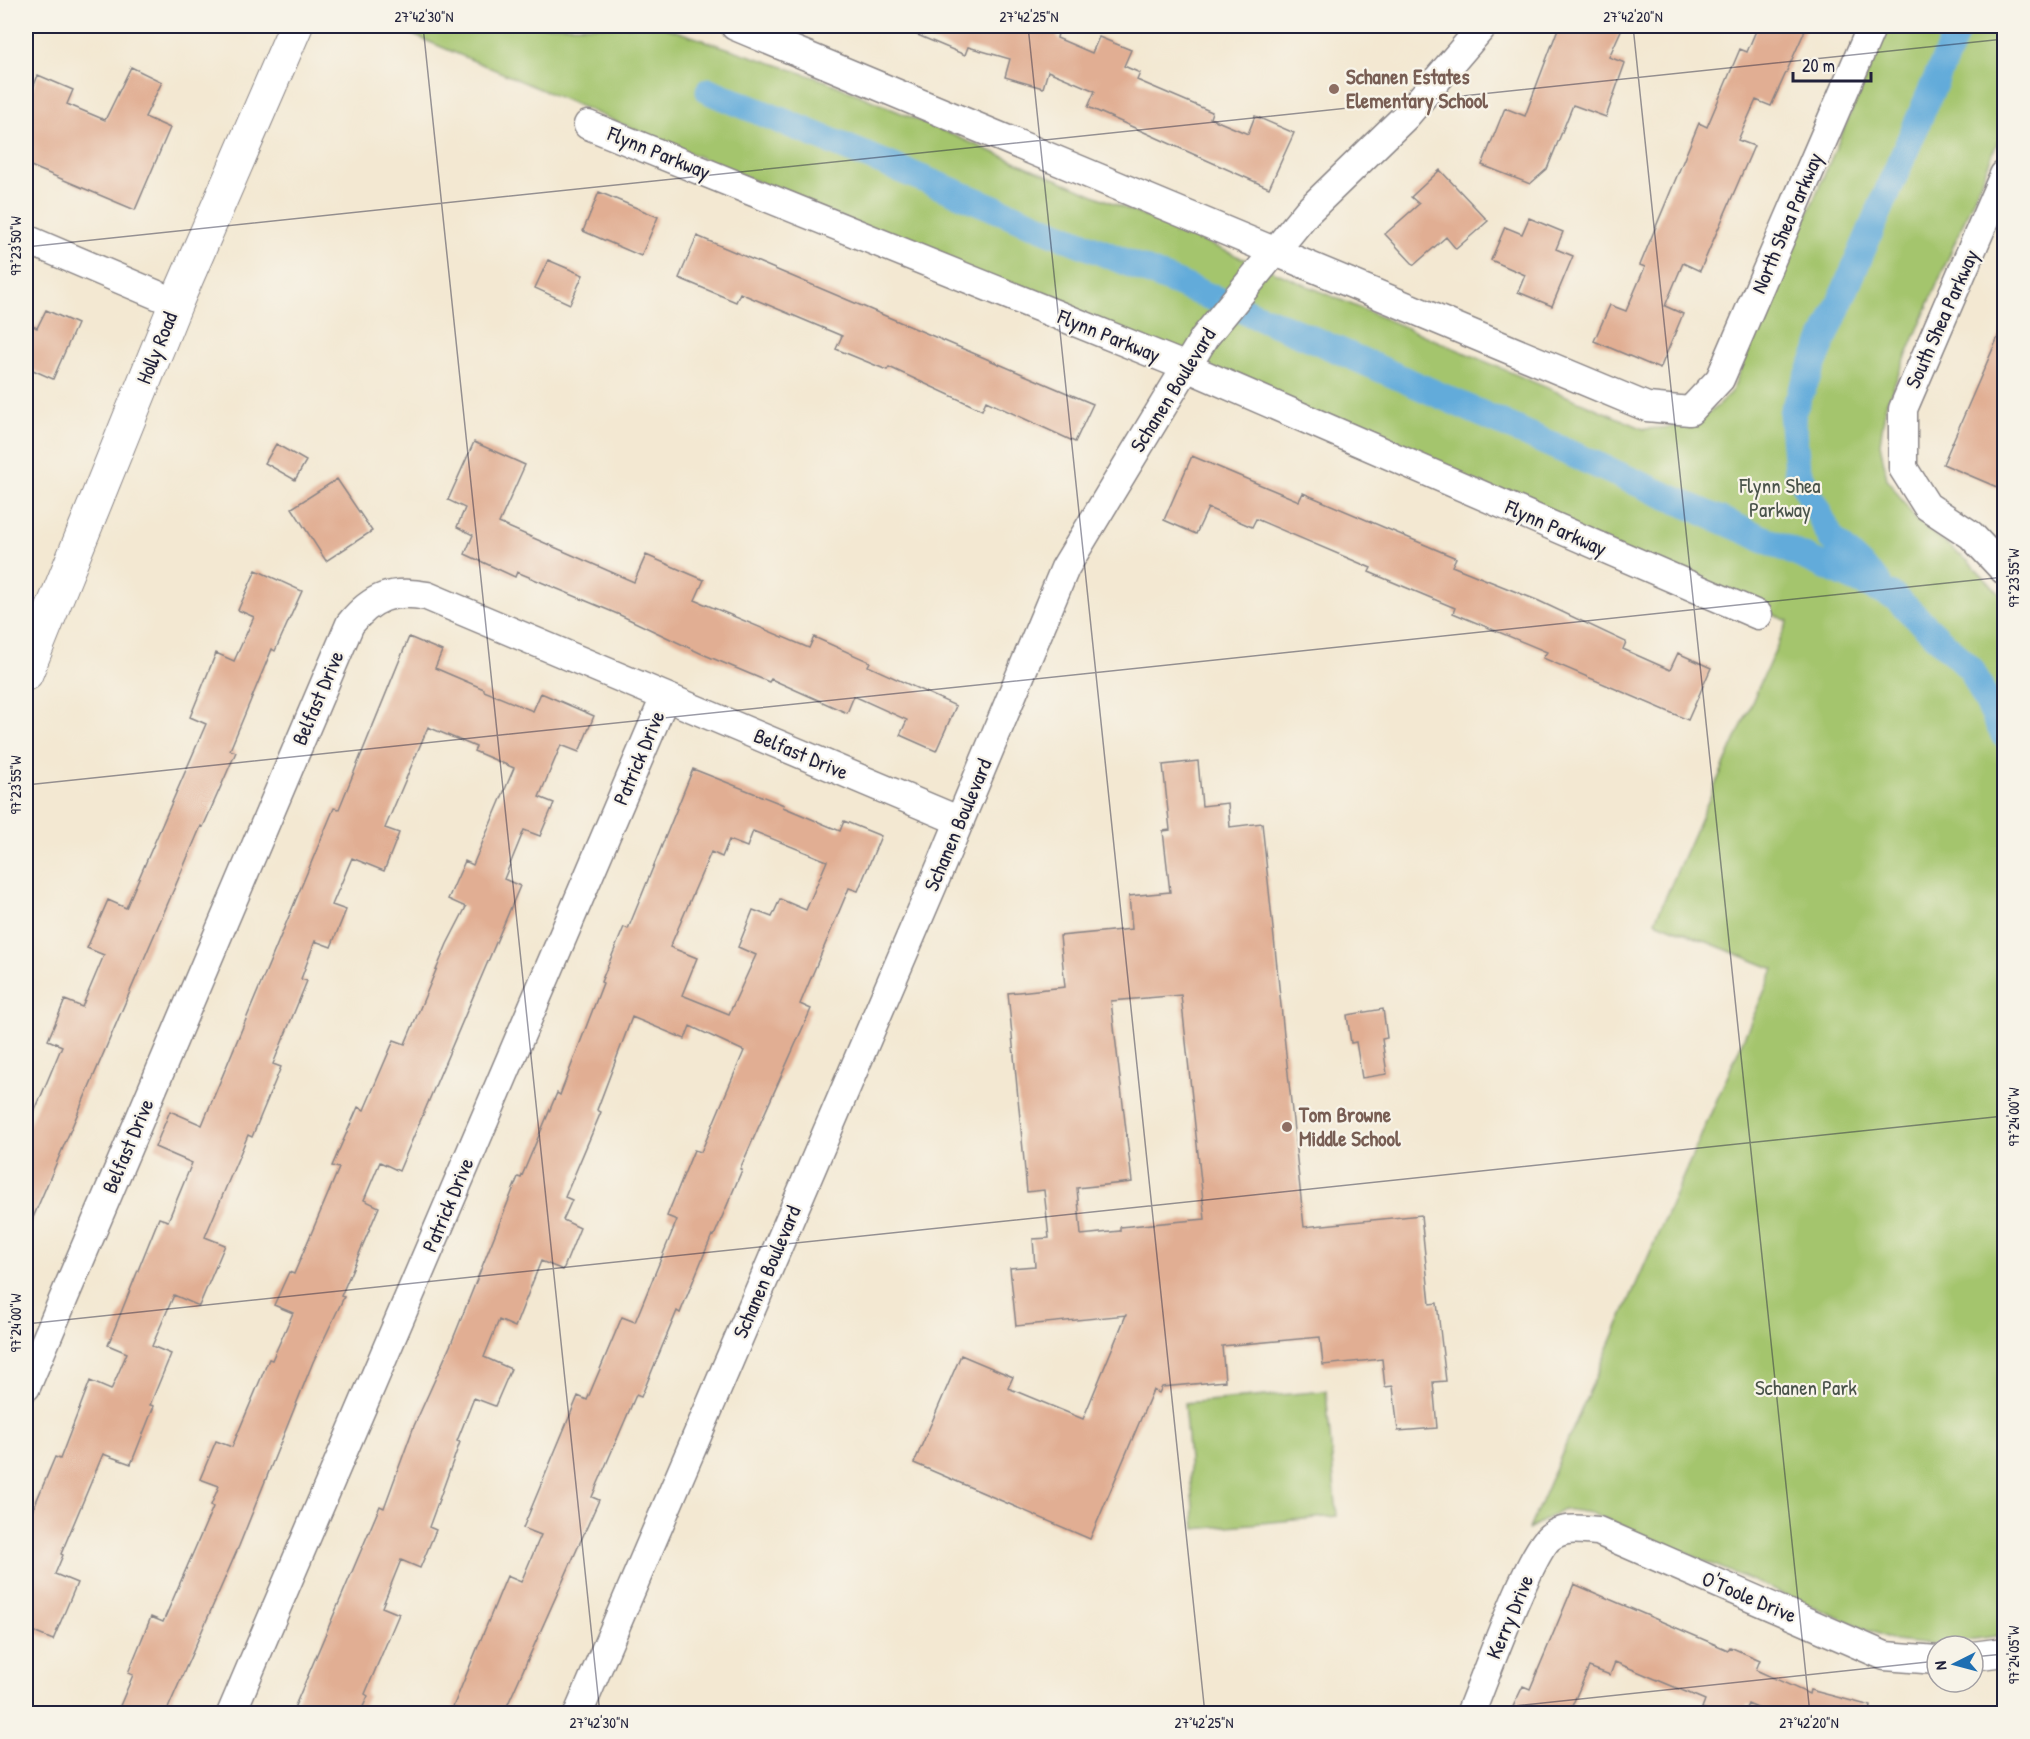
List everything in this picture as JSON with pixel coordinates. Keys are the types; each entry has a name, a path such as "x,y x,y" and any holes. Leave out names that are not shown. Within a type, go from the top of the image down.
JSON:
{"main road":[{"name":"Holly Road","path":"26,674 176,303 296,26"}],"street":[{"path":"735,26 1274,253"},
{"name":"Schanen Boulevard","path":"578,1713 960,821 1065,568 1184,366 1241,290 1307,212 1406,116 1483,26"},
{"name":"North Shea Parkway","path":"1274,253 1647,407 1690,411 1720,379 1872,26"},
{"name":"Flynn Parkway","path":"588,125 1184,366 1758,615"},
{"name":"South Shea Parkway","path":"2004,175 1903,409 1903,468 1927,506 1971,535 2004,570"},
{"path":"26,239 176,303"},
{"name":"Belfast Drive","path":"26,1387 350,624 364,607 385,596 408,592 427,596 960,821"},
{"name":"Patrick Drive","path":"231,1713 665,697"},
{"name":"O'Toole Drive","path":"1563,1530 1598,1531 1885,1656 1925,1659"},
{"name":"Kerry Drive","path":"1470,1713 1524,1580 1548,1539 1563,1530"},
{"path":"1985,1654 2004,1652"}],"green space":[{"path":"392,26 661,26 826,81 1644,429 1672,427 1692,422 1711,412 1731,393 1888,26 2004,26 2004,127 1886,404 1880,443 1887,479 1917,521 1968,561 2004,598 2004,1635 1985,1638 1985,1634 1925,1634 1925,1644 1895,1641 1591,1513 1563,1509 1529,1529 1774,969 1655,921 1788,621"},
{"path":"1326,1391 1337,1516 1195,1529 1184,1403"}],"building":[{"path":"896,26 1030,26 1058,33 1057,38 1092,53 1099,37 1131,50 1124,66 1140,73 1137,80 1212,112 1210,118 1248,134 1255,116 1294,133 1269,188 1088,107 1095,91 1048,71 1043,88 1005,77 1010,59 968,47 965,55"},
{"path":"1559,26 1623,26 1609,57 1625,63 1606,117 1573,105 1547,169 1530,184 1482,165 1505,108 1525,116"},
{"path":"1758,26 1807,26 1771,106 1756,100 1738,140 1754,146 1700,271 1683,263 1665,306 1683,314 1660,369 1594,341 1610,305 1626,311 1645,267 1640,265 1699,123 1707,127 1740,49 1747,52"},
{"path":"131,67 162,82 145,117 170,128 135,210 26,164 26,106 38,75 73,90 67,104 105,120"},
{"path":"1440,170 1488,221 1456,249 1446,237 1414,265 1385,234 1419,204 1411,197"},
{"path":"599,192 658,217 641,256 583,231"},
{"path":"1529,218 1563,232 1556,249 1573,256 1552,306 1518,292 1525,275 1491,260 1505,227 1522,234"},
{"path":"697,236 1093,404 1075,442 986,401 982,410 889,367 887,370 836,349 842,336 740,293 736,302 679,278"},
{"path":"548,260 583,275 570,304 535,288"},
{"path":"46,310 77,324 53,379 26,367 26,323 37,328"},
{"path":"2004,323 2004,490 1943,464"},
{"path":"474,442 525,465 499,523 634,582 646,555 704,580 695,600 809,648 814,637 870,662 868,666 956,706 936,751 900,735 907,720 854,696 847,713 771,679 769,682 700,653 620,615 517,572 515,577 465,554 473,535 457,527 465,508 448,500"},
{"path":"276,444 306,461 295,480 265,463"},
{"path":"1192,456 1299,501 1303,493 1456,558 1452,566 1539,601 1626,642 1623,649 1670,670 1678,653 1711,668 1688,720 1543,658 1547,652 1453,613 1455,608 1369,572 1371,568 1256,519 1252,527 1208,508 1196,534 1164,520"},
{"path":"337,479 372,531 326,561 292,508"},
{"path":"256,570 302,591 275,651 272,649 230,750 236,752 203,827 201,826 26,1234 26,1132 62,1046 48,1040 65,1000 82,1007 104,955 87,948 108,900 126,908 206,724 190,717 216,653 234,661 254,617 238,610"},
{"path":"409,637 442,651 435,668 484,689 484,691 533,711 541,693 594,716 579,752 561,745 539,797 554,803 540,836 524,830 504,879 520,886 399,1171 380,1162 364,1200 379,1207 341,1296 344,1297 313,1362 239,1546 166,1713 117,1713 133,1675 128,1673 151,1617 163,1622 213,1507 211,1505 219,1486 200,1479 216,1441 232,1447 269,1359 272,1360 293,1313 274,1305 289,1272 294,1274 339,1168 332,1166 358,1107 364,1110 394,1040 405,1044 447,944 466,907 448,899 465,861 473,865 514,768 474,751 476,747 428,727 385,828 399,833 384,871 352,858 332,905 346,910 331,947 315,941 301,979 307,981 273,1064 281,1067 252,1137 248,1135 205,1237 225,1245 199,1306 174,1295 152,1346 171,1354 150,1405 154,1406 131,1464 103,1454 61,1554 63,1555 55,1574 77,1583 53,1640 26,1629 26,1526 55,1457 60,1459 90,1381 111,1390 127,1353 108,1345 159,1218 168,1221 192,1163 155,1147 170,1111 202,1125 334,808 339,809"},
{"path":"1198,761 1202,806 1228,803 1230,827 1262,823 1304,1227 1421,1215 1430,1304 1437,1303 1446,1381 1433,1382 1437,1428 1398,1431 1393,1386 1385,1387 1382,1359 1323,1365 1320,1337 1222,1346 1225,1381 1162,1387 1159,1393 1153,1390 1090,1539 914,1463 961,1355 1013,1377 1008,1388 1083,1419 1126,1315 1016,1326 1010,1268 1035,1266 1033,1239 1049,1238 1044,1190 1027,1192 1008,993 1065,987 1060,936 1132,929 1129,896 1170,892 1163,831 1170,830 1163,765","holes":["1181,995 1205,1219 1120,1227 1120,1231 1081,1235 1077,1188 1132,1182 1111,1001"]},
{"path":"693,769 784,805 783,807 840,831 844,821 881,836 858,891 849,888 800,1004 811,1009 740,1169 742,1170 680,1313 677,1311 641,1397 636,1395 592,1497 599,1500 504,1713 469,1713 453,1707 507,1576 521,1582 541,1535 523,1528 578,1396 587,1400 622,1317 635,1322 677,1220 667,1216 694,1150 701,1152 744,1051 690,1026 685,1039 632,1017 597,1110 601,1112 565,1197 572,1200 563,1220 580,1228 563,1270 541,1261 515,1327 499,1320 484,1357 511,1369 495,1406 474,1398 457,1441 460,1442 429,1527 436,1530 420,1568 401,1560 382,1607 399,1614 365,1694 368,1696 360,1713 292,1713 380,1506 384,1508 414,1426 451,1344 518,1177 521,1178 557,1093 560,1095 603,983 601,982 624,927 628,929","holes":["753,831 827,861 806,910 780,899 772,917 753,910 738,947 756,955 729,1014 682,995 697,958 670,947 711,852 722,857 729,840 747,847"]},
{"path":"1383,1009 1387,1038 1382,1039 1387,1074 1362,1078 1356,1042 1351,1043 1347,1015"},
{"path":"1574,1584 1728,1650 1730,1647 1760,1660 1756,1670 1809,1694 1810,1690 1871,1706 1870,1713 1769,1713 1748,1704 1744,1713 1714,1713 1702,1708 1705,1700 1615,1662 1610,1675 1589,1667 1569,1713 1510,1713 1523,1686 1530,1689"}],"waterway":[{"path":"1878,582 1831,538 1797,469 1792,413 1959,26"},
{"path":"709,91 1308,337 1895,597 1971,669 2004,735"}],"place":[{"name":"Schanen Estates Elementary School","path":"1334,89"},
{"name":"Tom Browne Middle School","path":"1287,1127"}],"park label":[{"name":"Flynn Shea Parkway","path":"1780,498"},
{"name":"Schanen Park","path":"1806,1388"}]}
